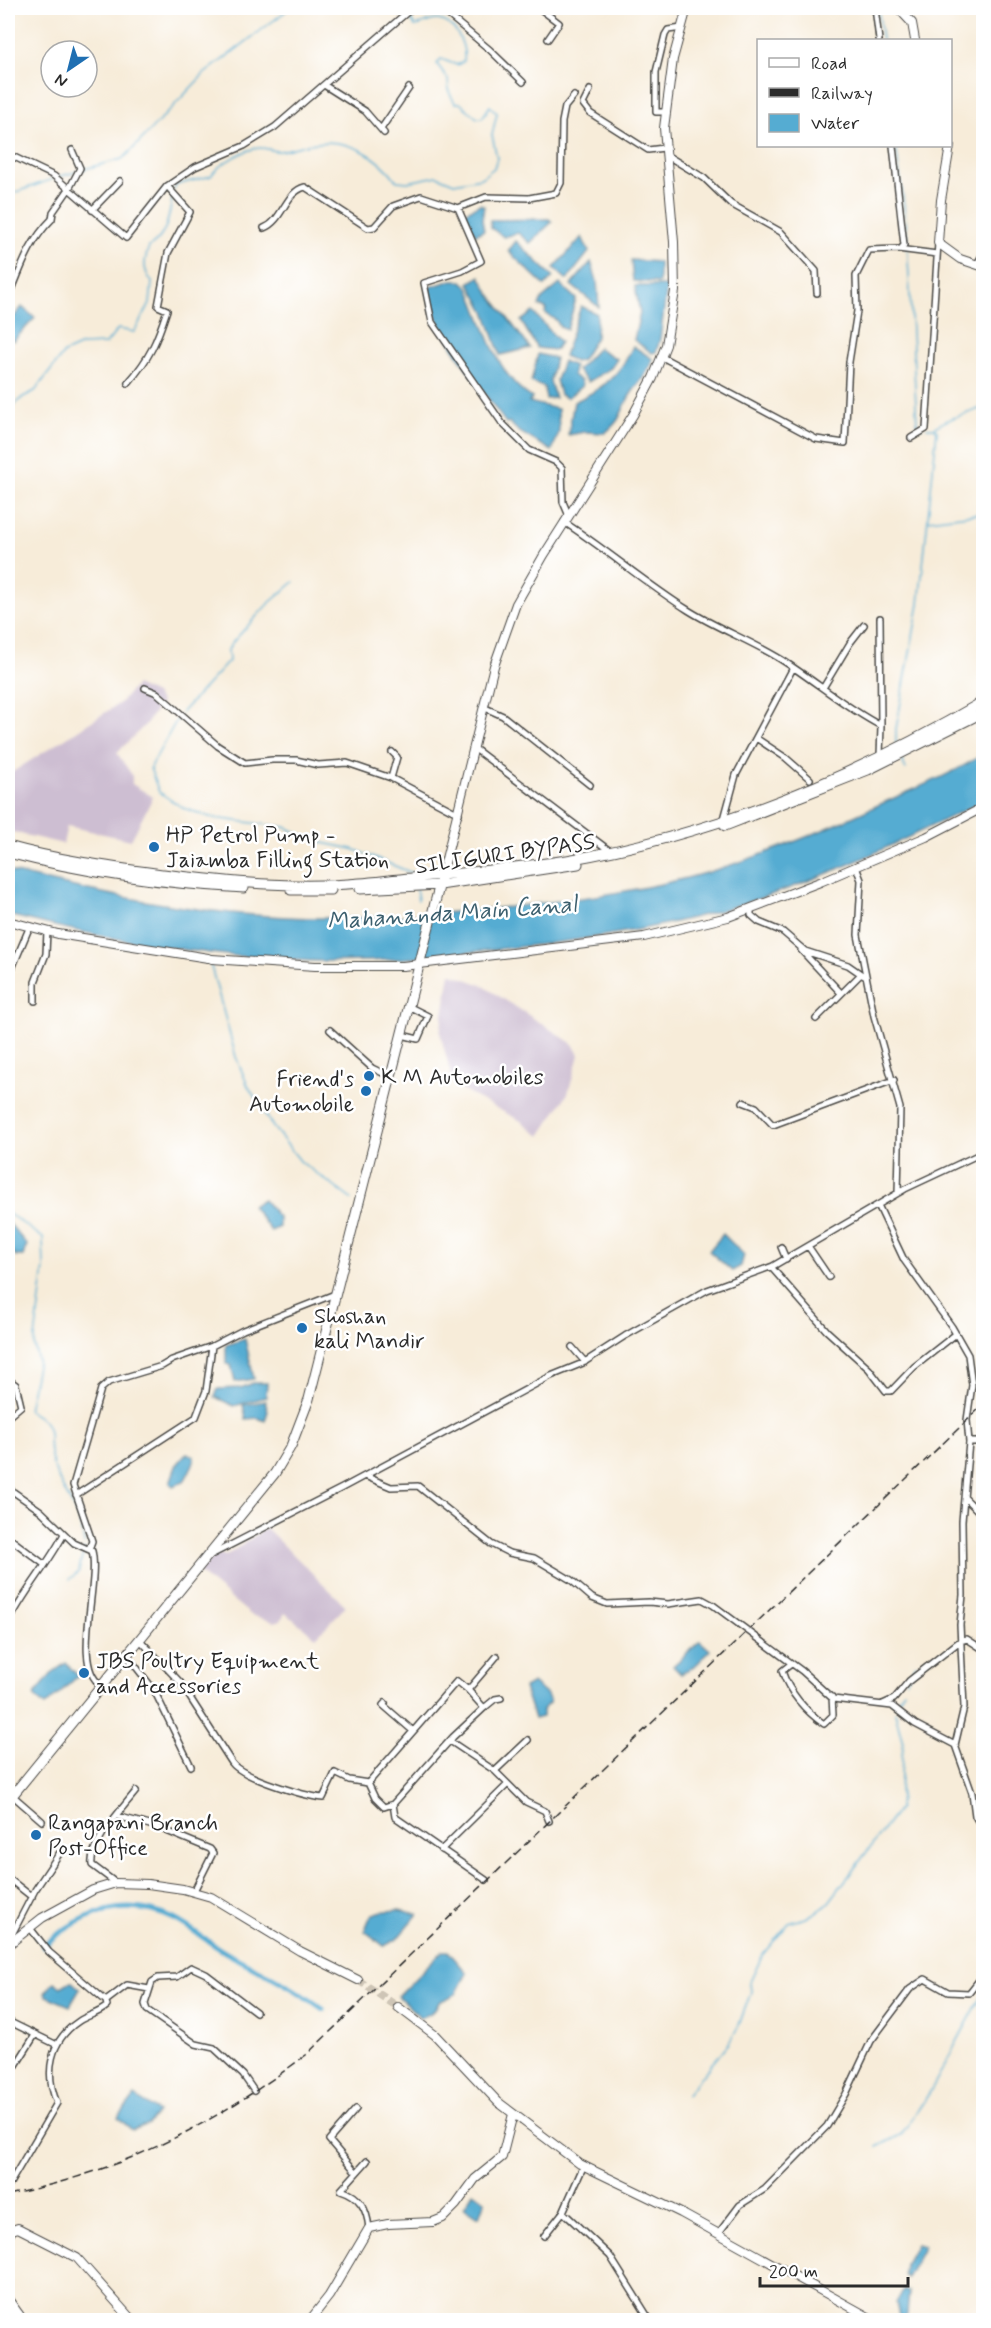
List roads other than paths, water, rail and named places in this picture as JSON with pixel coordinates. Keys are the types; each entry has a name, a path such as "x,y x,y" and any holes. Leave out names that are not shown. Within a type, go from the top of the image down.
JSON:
{"highway":[{"path":"904,749 984,701"},
{"name":"SILIGURI BYPASS","path":"8,853 110,874 215,886 314,891 542,871 683,839 782,805 984,712"},
{"path":"10,1798 275,1473 287,1452 309,1400 422,963 441,880 610,851 724,819 807,789 887,756"},
{"path":"8,846 80,862 219,880 316,884 408,882"}],"main road":[{"path":"441,880 475,749 483,707 516,604 633,415 662,357 673,317 675,291 674,243 664,151 665,112 673,59 687,8"}],"street":[{"path":"440,8 490,50 523,82"},
{"path":"539,8 559,23 548,39"},
{"path":"875,8 879,39"},
{"path":"898,8 912,23 915,39"},
{"path":"8,154 57,178 126,238 168,188 195,167 265,135 411,9"},
{"path":"665,112 656,112 656,72 665,35 668,30 682,28"},
{"path":"324,86 365,111 382,131 409,88"},
{"path":"590,90 583,104 590,113 648,150 664,151 704,178 731,204 781,232 816,271 817,293"},
{"path":"264,228 274,221 297,189 305,187 368,228 374,227 393,206 422,196 458,208 486,197 540,197 556,193 561,183 562,122 565,106 574,96"},
{"path":"893,147 901,204 904,245 902,250"},
{"path":"911,438 926,427 941,200 950,147"},
{"path":"8,298 28,248 37,233 52,219 53,212 79,171 72,150"},
{"path":"92,210 120,181"},
{"path":"128,383 150,357 167,310 158,306 163,270 175,238 190,212 168,188"},
{"path":"458,208 481,261 462,272 424,283 432,322 459,364 517,440 562,468 563,502 567,519 649,586 793,668 864,717 881,726"},
{"path":"938,243 954,256 980,266 984,252"},
{"path":"662,357 816,439 845,443 849,362 857,310 856,276 869,250 912,250 937,254"},
{"path":"880,618 881,726 887,756"},
{"path":"823,688 849,643 864,625"},
{"path":"724,819 736,775 793,668"},
{"path":"146,688 157,693 218,746 245,763 296,760 318,765 348,763 391,778 459,814"},
{"path":"483,707 503,716 590,785"},
{"path":"756,738 786,758 810,779"},
{"path":"475,749 610,851"},
{"path":"391,778 397,757 392,752"},
{"path":"8,921 47,931 210,958 315,966 422,963 560,945 644,937 696,926 751,908 856,867 926,837 984,807"},
{"path":"856,867 861,880 858,935 874,1016 894,1080 900,1108 898,1193"},
{"path":"751,908 751,915 759,922 774,926 793,938 805,951 848,965 867,978"},
{"path":"8,978 30,926"},
{"path":"35,1001 35,982 46,954 47,931"},
{"path":"793,938 791,941 840,992"},
{"path":"816,1019 840,992 861,974"},
{"path":"402,1035 417,1039 428,1016 410,1007"},
{"path":"330,1030 372,1068 391,1077"},
{"path":"743,1102 756,1107 773,1125 894,1080"},
{"path":"206,1556 225,1549 365,1476 551,1376 585,1362 625,1336 707,1290 771,1267 946,1167 984,1152"},
{"path":"878,1205 904,1260 968,1355 972,1385 967,1420 969,1442 961,1545 963,1595 960,1641 963,1707 955,1745 972,1793 975,1816 984,1830"},
{"path":"808,1246 830,1278"},
{"path":"781,1247 786,1259"},
{"path":"771,1267 827,1331 869,1369 886,1391 891,1391 914,1367 956,1334"},
{"path":"101,1685 91,1675 86,1654 94,1585 94,1560 89,1549 92,1540 73,1485 101,1389 124,1376 162,1366 172,1360 212,1346 243,1330 335,1294"},
{"path":"76,1495 196,1417 206,1391 212,1346"},
{"path":"572,1347 585,1362"},
{"path":"8,1379 16,1385 21,1406 8,1417"},
{"path":"969,1442 983,1443"},
{"path":"365,1476 391,1486 418,1486 491,1544 509,1553 534,1558 571,1580 592,1598 607,1604 649,1602 669,1604 702,1599 713,1605 832,1697 894,1707 915,1724 955,1745"},
{"path":"8,1488 41,1511 74,1543 89,1549"},
{"path":"965,1498 984,1516"},
{"path":"9,1622 15,1607 64,1534"},
{"path":"8,1537 45,1565"},
{"path":"139,1639 180,1682 232,1763 241,1771 296,1793 323,1798 335,1773 349,1780 368,1783"},
{"path":"882,1704 894,1698 905,1685 960,1641 967,1639 984,1650"},
{"path":"126,1654 154,1690 191,1766"},
{"path":"468,1690 497,1656"},
{"path":"791,1664 782,1671 787,1685 815,1718 824,1724 833,1715 832,1697"},
{"path":"368,1783 457,1681 484,1708"},
{"path":"368,1783 380,1804 384,1807 393,1804 450,1741 484,1708 495,1699 501,1698"},
{"path":"385,1703 383,1705 412,1731"},
{"path":"495,1771 528,1740"},
{"path":"450,1741 495,1771 526,1802 545,1811 549,1821"},
{"path":"441,1850 508,1784"},
{"path":"116,1882 93,1865 92,1859 98,1842 136,1791"},
{"path":"10,1798 42,1821"},
{"path":"393,1804 395,1818 486,1880"},
{"path":"117,1816 158,1827 210,1849 213,1853 210,1862 194,1891"},
{"path":"8,1944 32,1897 61,1851"},
{"path":"8,1878 32,1897"},
{"path":"8,1944 42,1918 93,1890 116,1882 194,1891 218,1901 300,1951 358,1980"},
{"path":"9,2185 57,2103 49,2083 55,2044 72,2026 107,2006 106,2001 49,1953 30,1928"},
{"path":"254,2091 243,2075 214,2048 196,2044 147,2010 145,2004 152,1982 158,1978 177,1977 191,1967 206,1974 256,2012"},
{"path":"717,2234 745,2199 765,2189 826,2126 846,2094 868,2048 917,1982 925,1979 948,1992 969,1993 984,1974"},
{"path":"106,2001 127,1984 149,1989"},
{"path":"398,2007 435,2035 513,2114 584,2166 681,2213 874,2320"},
{"path":"8,2021 55,2044"},
{"path":"8,2078 35,2035"},
{"path":"356,2109 329,2140 356,2172"},
{"path":"369,2228 443,2218 456,2205 474,2179 502,2157 513,2114"},
{"path":"310,2320 329,2296 369,2228 368,2213 364,2207 352,2193 341,2190 367,2161"},
{"path":"544,2236 563,2211 584,2166"},
{"path":"563,2211 610,2256 650,2320"},
{"path":"8,2237 12,2230 18,2228 77,2258 132,2320"},
{"path":"8,2299 21,2317"},
{"path":"8,2318 21,2317"}],"water":[{"path":"480,204 484,206 482,220 484,230 475,235 465,212"},
{"path":"549,219 552,222 530,243 518,233 504,237 491,228 490,220"},
{"path":"582,237 589,252 567,280 554,268"},
{"path":"516,241 553,277 545,286 508,251"},
{"path":"631,260 659,262 659,283 633,281"},
{"path":"591,262 597,281 599,307 571,285"},
{"path":"480,276 489,293 530,348 500,355 485,311 469,283"},
{"path":"449,281 462,281 469,288 500,363 519,388 532,398 529,402 558,409 559,432 552,451 518,431 509,422 506,423 472,377 448,339 431,304 429,290 430,287"},
{"path":"560,284 576,299 567,330 560,327 556,320 545,313 546,308 539,306 542,299"},
{"path":"635,286 667,286 660,339 656,352 652,353 634,340 640,313"},
{"path":"581,306 597,314 596,337 582,360 575,362 564,356"},
{"path":"22,307 35,318 13,341 8,336 8,324"},
{"path":"533,312 560,342 555,350 537,348 521,321"},
{"path":"633,346 653,359 617,421 605,433 585,432 568,435 574,402 609,380 622,366"},
{"path":"598,348 617,359 611,368 588,382 577,370"},
{"path":"538,354 555,358 550,381 555,398 546,399 544,387 531,382"},
{"path":"563,361 574,366 573,375 581,381 582,386 567,398 560,395 556,380"},
{"name":"Mahananda Main Canal","path":"983,754 983,801 925,830 804,883 773,894 685,920 597,937 421,957 368,961 324,961 233,956 186,950 95,935 8,915 8,871 161,904 278,917 366,918 414,915 509,907 610,894 685,879 772,851 930,782"},
{"path":"263,1199 279,1218 279,1227 271,1231 252,1206"},
{"path":"8,1222 27,1245 23,1256 16,1256 8,1248"},
{"path":"723,1234 744,1255 741,1266 732,1271 709,1251"},
{"path":"245,1339 254,1379 235,1382 231,1365 226,1364 226,1345"},
{"path":"253,1383 267,1383 266,1397 234,1406 215,1397 218,1389 241,1388"},
{"path":"265,1401 268,1411 265,1421 258,1418 246,1419 243,1405"},
{"path":"187,1453 194,1457 194,1462 184,1482 173,1486 170,1483 176,1466"},
{"path":"700,1641 710,1650 697,1664 681,1674 673,1666"},
{"path":"66,1663 78,1676 45,1706 34,1696 53,1672"},
{"path":"533,1683 547,1695 550,1702 542,1710 542,1717 534,1719 524,1688"},
{"path":"399,1910 418,1914 396,1940 384,1946 365,1931 370,1918 376,1913"},
{"path":"442,1951 448,1951 467,1973 456,1994 439,2002 432,2012 420,2017 398,1996"},
{"path":"71,1981 80,1989 70,2006 46,1996 45,1993 54,1982 61,1987"},
{"path":"135,2096 158,2112 148,2124 132,2130 118,2118"},
{"path":"473,2192 485,2200 479,2217 464,2207"},
{"path":"916,2244 924,2246 907,2278 904,2275 905,2263"},
{"path":"904,2289 909,2292 907,2314 902,2318 899,2316 896,2303"}],"waterway":[{"path":"81,170 122,159 204,74 290,8"},
{"path":"394,8 404,12"},
{"path":"878,8 882,39"},
{"path":"174,190 176,185 211,176 227,162 249,150 262,148 280,151 307,144 329,142 352,146 362,151 381,164 397,181 408,182 437,176 454,183 481,178 494,168 497,158 492,135 497,113 490,106 482,118 477,118 460,103 455,103 449,92 448,79 437,64 441,59 457,65 464,61 461,42 455,30 438,20 415,26 408,16"},
{"path":"896,147 906,222 917,424 922,428"},
{"path":"58,177 76,172"},
{"path":"8,195 53,179"},
{"path":"8,412 23,397 35,391 64,353 82,345 106,344 118,329 134,332 150,304 152,282 145,269 146,257 149,247 164,231 173,195"},
{"path":"935,427 947,420 984,407"},
{"path":"896,744 896,729 919,604 937,431 935,428 927,428"},
{"path":"928,520 984,513"},
{"path":"182,712 229,661 228,650 231,644 267,605 294,582"},
{"path":"179,716 150,768 159,792 183,808 213,818 285,827 318,842 353,849 412,873"},
{"path":"901,759 906,769"},
{"name":"Mahananda Main Canal","path":"416,889 418,900"},
{"path":"210,963 236,1057 248,1086 273,1127 301,1162 351,1199"},
{"path":"8,1213 43,1238 44,1268 34,1346 38,1361 28,1410 42,1420 49,1432 53,1464 79,1520 84,1544"},
{"path":"70,1579 79,1571 84,1549"},
{"path":"906,1681 916,1664"},
{"path":"895,1704 904,1691"},
{"path":"686,2095 729,2043 739,2025 751,1992 750,1982 763,1954 789,1923 806,1918 826,1906 899,1809 903,1743 895,1712"},
{"path":"43,1946 72,1925 104,1912 121,1909 156,1912 181,1923 225,1952 290,1987 323,2009"},
{"path":"877,2147 902,2134 930,2092 981,1997"}],"tunnel":[{"path":"358,1980 398,2007"}],"railway":[{"path":"8,2195 90,2173 165,2143 235,2104 306,2055 984,1404"}],"place":[{"name":"HP Petrol Pump - Jaiamba Filling Station","path":"154,847"},
{"name":"K M Automobiles","path":"369,1076"},
{"name":"Friend's Automobile","path":"366,1091"},
{"name":"Shoshan kali Mandir","path":"302,1328"},
{"name":"JBS Poultry Equipment and Accessories","path":"84,1673"},
{"name":"Rangapani Branch Post-Office","path":"36,1835"}]}
